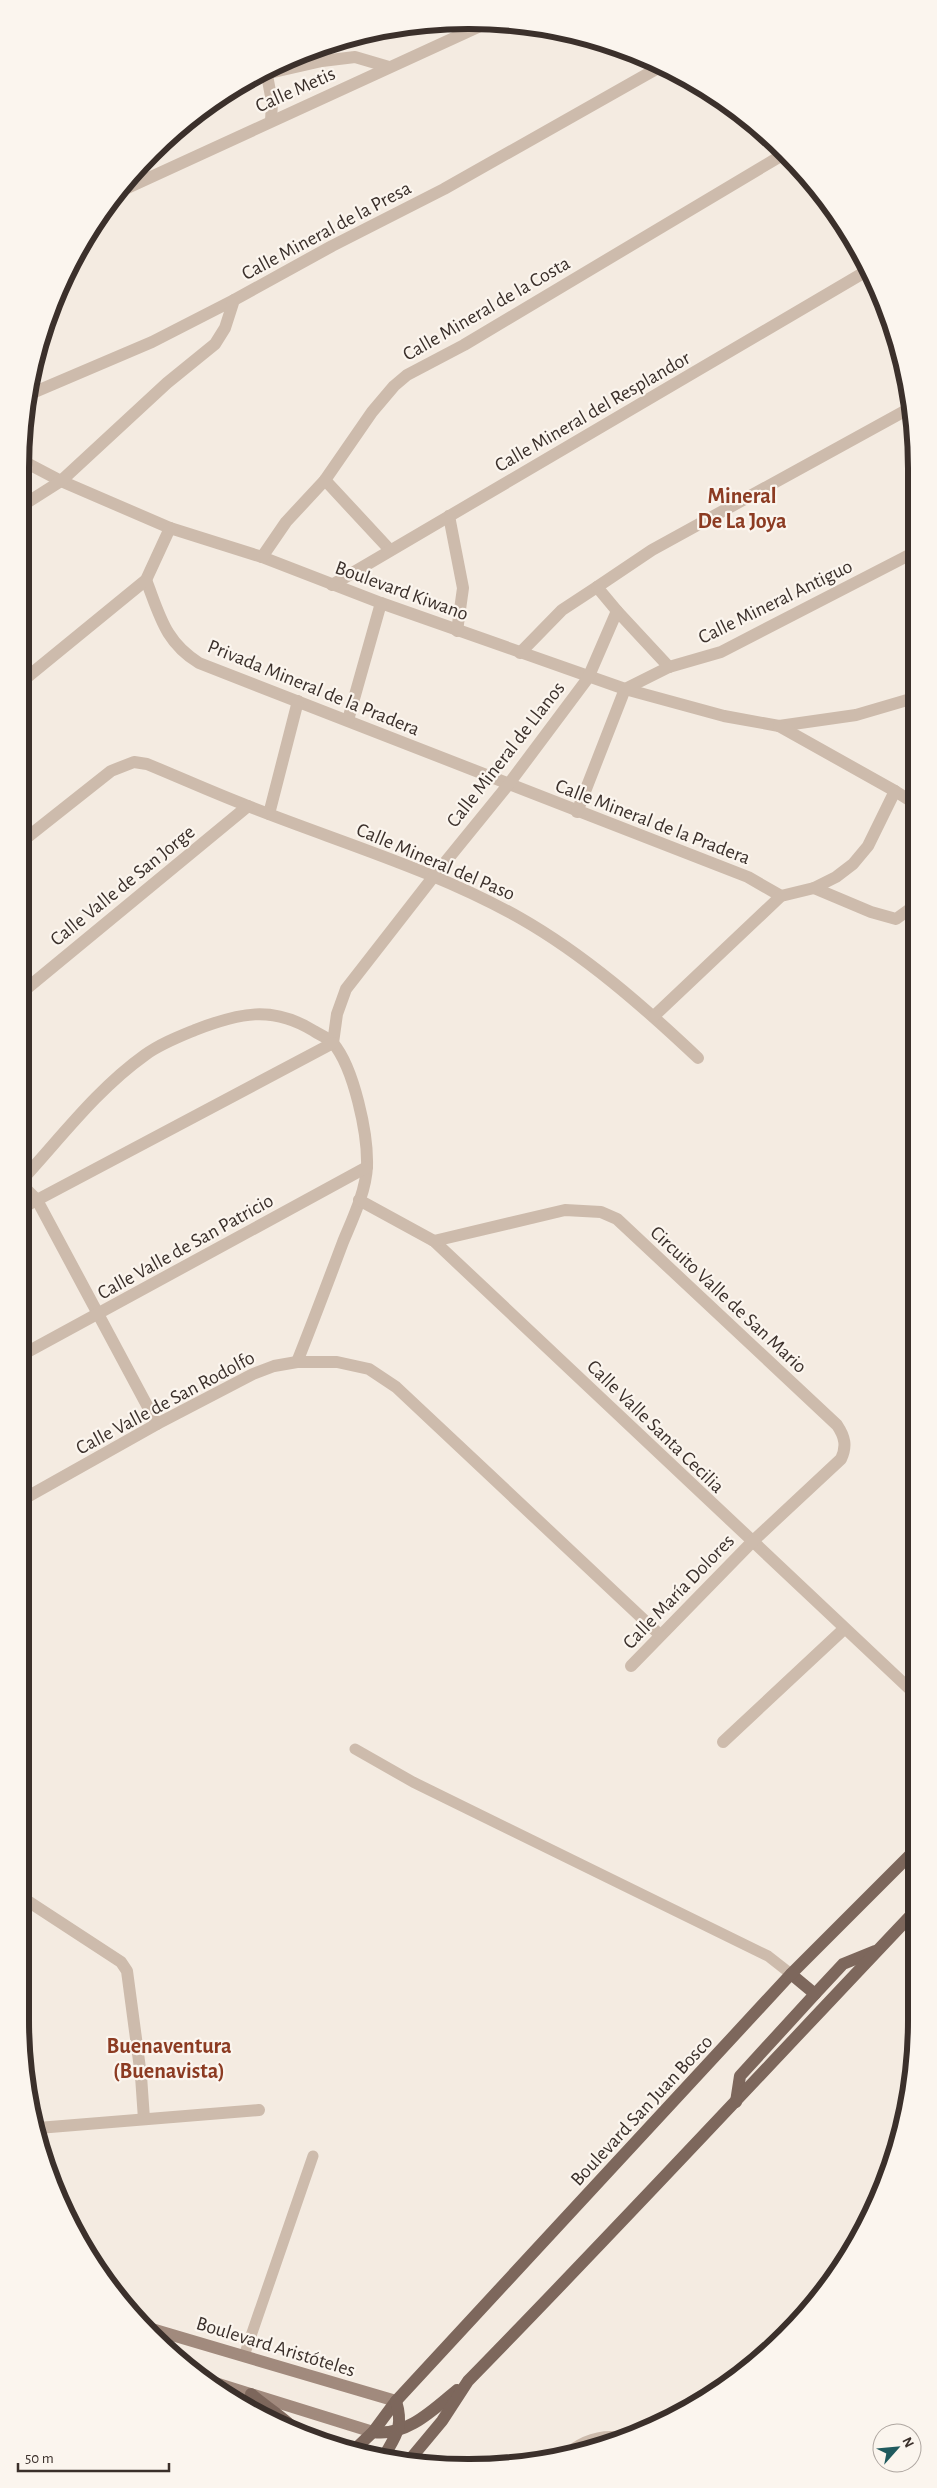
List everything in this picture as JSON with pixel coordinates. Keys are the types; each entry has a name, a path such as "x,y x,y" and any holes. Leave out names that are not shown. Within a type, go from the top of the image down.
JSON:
{"main road":[{"name":"Boulevard San Juan Bosco","path":"359,2445 373,2432 396,2402 791,1974 908,1857"},
{"path":"373,2432 385,2434 422,2420 468,2381 595,2252 908,1918"},
{"path":"736,2102 740,2076 843,1964 879,1949"},
{"path":"791,1974 815,1994"},
{"path":"418,2456 468,2381"},
{"path":"251,2394 271,2413"},
{"path":"387,2452 400,2429 400,2416 396,2402"}],"street":[{"name":"Calle Metis","path":"133,185 473,29"},
{"path":"279,72 322,61 355,58 390,67"},
{"name":"Calle Mineral de la Presa","path":"29,501 61,481 167,383 215,344 225,328 234,300 332,246 444,189 654,70"},
{"path":"267,78 272,102 271,121"},
{"name":"Calle Mineral de la Costa","path":"262,556 286,522 325,480 372,412 394,386 407,375 464,345 778,157"},
{"name":"Calle Mineral del Resplandor","path":"332,584 863,273"},
{"path":"36,392 152,342 234,300"},
{"path":"520,653 562,610 652,550 904,411"},
{"name":"Boulevard Kiwano","path":"29,464 61,481 170,528 262,556 381,604 588,678 625,690 724,716 779,726"},
{"path":"325,480 390,550"},
{"path":"449,516 463,588 457,630"},
{"path":"29,675 146,580 170,528"},
{"name":"Calle Mineral Antiguo","path":"625,690 669,667 721,652 908,556"},
{"name":"Privada Mineral de la Pradera","path":"146,580 168,634 186,655 200,663 298,700 508,785"},
{"path":"597,587 669,667"},
{"path":"348,720 381,604"},
{"name":"Calle Mineral de Llanos","path":"333,1043 337,1014 346,989 508,785 588,678 617,611"},
{"path":"577,812 625,690"},
{"path":"269,814 298,700"},
{"path":"779,726 856,715 908,700"},
{"path":"779,726 908,799"},
{"name":"Calle Mineral del Paso","path":"29,836 100,778 124,764 134,762 147,764 248,806 434,876 521,918 577,956 654,1016 698,1058"},
{"name":"Calle Mineral de la Pradera","path":"508,785 748,877 781,896"},
{"path":"654,1016 781,896 814,888 836,877 852,864 868,846 895,791"},
{"name":"Calle Valle de San Jorge","path":"29,987 248,806"},
{"path":"814,888 871,912 896,919 908,910"},
{"path":"29,1172 90,1104 130,1066 175,1038 227,1018 251,1014 295,1020 333,1043 348,1074 360,1107 366,1138 367,1168 359,1200 297,1362 337,1362 370,1369 396,1386 660,1636"},
{"path":"29,1204 333,1043"},
{"name":"Calle Valle de San Patricio","path":"29,1351 367,1168"},
{"path":"29,1192 37,1200 156,1424"},
{"name":"Calle Valle Santa Cecilia","path":"359,1200 434,1241 908,1688"},
{"name":"Circuito Valle de San Mario","path":"434,1241 565,1210 601,1212 617,1219 838,1426 843,1434 845,1443 841,1459 752,1542"},
{"name":"Calle Valle de San Rodolfo","path":"29,1496 156,1424 253,1374 274,1366 297,1362"},
{"name":"Calle María Dolores","path":"631,1666 752,1542"},
{"path":"723,1742 844,1629"},
{"path":"29,1902 97,1949 121,1962 127,1971 141,2076 144,2119"},
{"path":"43,2128 259,2110"},
{"name":"Boulevard Aristóteles","path":"158,2330 396,2402"},
{"path":"226,2386 373,2432"}],"lane":[{"path":"355,1749 413,1782 768,1956 791,1974"},
{"path":"244,2356 313,2156"},
{"path":"584,2443 596,2438 612,2435"}],"district":[{"name":"Mineral De La Joya","path":"742,508"},
{"name":"Buenaventura (Buenavista)","path":"169,2058"}]}
